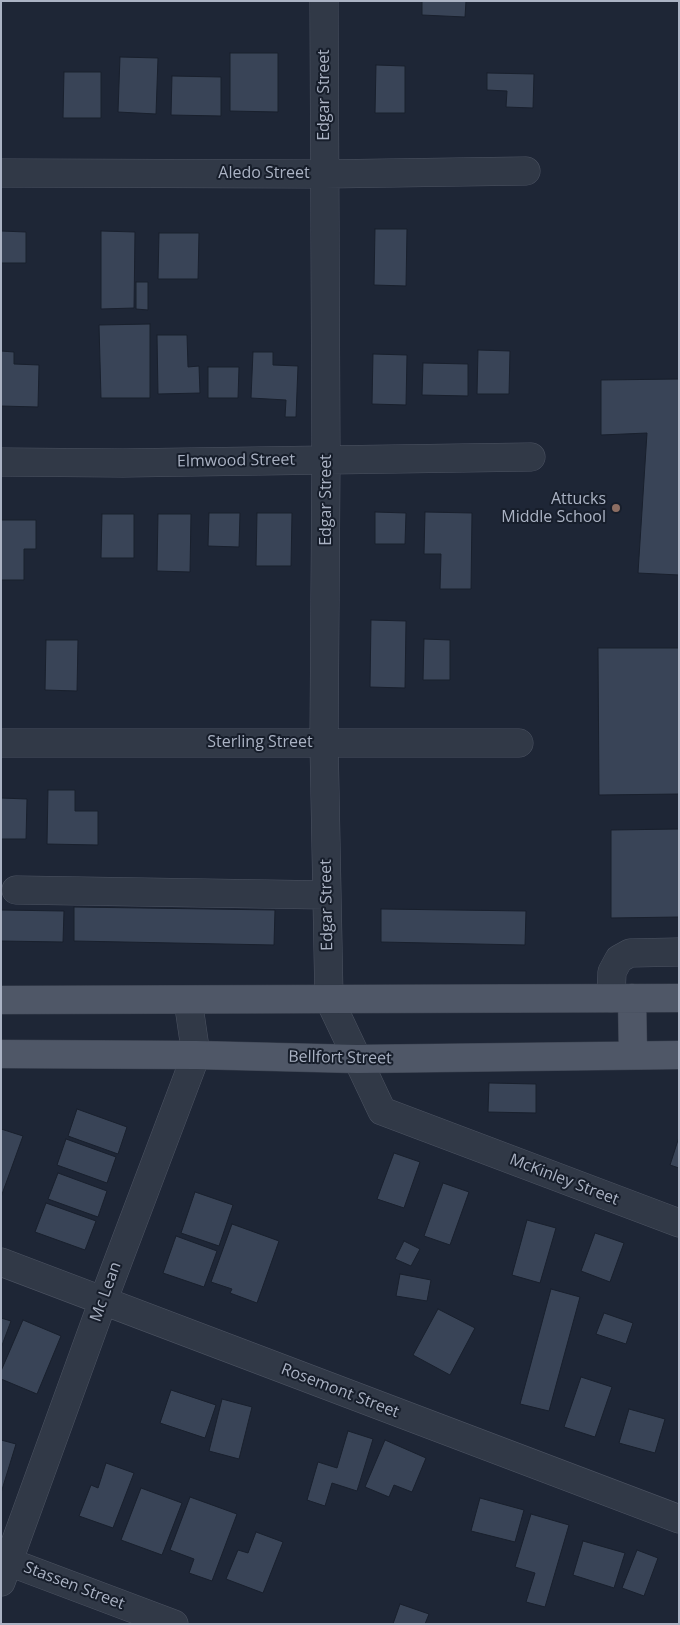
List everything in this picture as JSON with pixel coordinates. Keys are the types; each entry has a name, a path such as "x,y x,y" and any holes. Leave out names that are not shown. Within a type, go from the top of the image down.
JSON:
{"main road":[{"path":"621,998 633,1055"},
{"path":"1,1000 679,998"},
{"name":"Bellfort Street","path":"1,1054 196,1055 357,1059 679,1055"}],"street":[{"name":"Edgar Street","path":"324,1 326,459 324,742 329,999"},
{"name":"Aledo Street","path":"1,173 324,174 526,171"},
{"name":"Elmwood Street","path":"1,462 123,463 530,457"},
{"name":"Sterling Street","path":"1,743 518,743"},
{"path":"16,890 327,895"},
{"path":"621,998 612,972 619,959 630,952 679,952"},
{"name":"McKinley Street","path":"329,999 382,1111 679,1223"},
{"name":"Mc Lean","path":"4,1568 196,1055 188,1000"},
{"name":"Rosemont Street","path":"1,1262 679,1519"},
{"name":"Stassen Street","path":"4,1568 174,1624"}],"building":[{"path":"422,1 466,1 465,17 422,15"},
{"path":"230,53 278,53 278,112 230,111"},
{"path":"120,57 158,58 156,114 118,112"},
{"path":"376,65 405,66 405,113 375,113"},
{"path":"64,72 101,72 101,118 63,118"},
{"path":"487,73 534,74 533,108 506,107 507,91 487,90"},
{"path":"172,76 221,77 221,116 171,115"},
{"path":"375,229 407,229 406,286 374,285"},
{"path":"1,231 26,232 26,263 1,263"},
{"path":"101,231 135,232 134,308 101,309"},
{"path":"159,233 199,233 198,279 158,279"},
{"path":"136,282 148,282 148,310 136,309"},
{"path":"150,324 150,398 101,398 99,325"},
{"path":"157,335 187,335 188,367 199,366 200,393 158,394"},
{"path":"478,350 510,351 509,394 477,394"},
{"path":"1,351 14,352 14,364 39,365 38,407 1,406"},
{"path":"253,352 273,352 273,365 298,366 296,417 285,417 286,400 251,398"},
{"path":"373,354 407,355 406,405 372,404"},
{"path":"423,363 468,364 468,396 422,395"},
{"path":"208,367 239,367 238,398 208,398"},
{"path":"679,379 679,575 638,573 647,433 601,435 601,380"},
{"path":"375,512 406,513 405,544 375,544"},
{"path":"425,512 472,513 471,589 440,589 441,554 424,554"},
{"path":"209,513 240,513 239,547 208,546"},
{"path":"257,513 292,513 291,566 256,566"},
{"path":"102,514 134,514 134,558 101,558"},
{"path":"158,514 191,514 190,572 157,571"},
{"path":"1,520 36,520 36,549 24,549 24,580 1,580"},
{"path":"371,620 406,621 405,688 370,687"},
{"path":"424,639 450,640 450,680 423,680"},
{"path":"46,640 78,640 77,691 45,690"},
{"path":"598,648 679,648 679,794 599,795"},
{"path":"48,790 75,790 75,811 98,811 98,845 47,844"},
{"path":"1,798 27,799 26,839 1,839"},
{"path":"679,829 679,917 611,918 611,830"},
{"path":"74,907 275,910 274,945 74,941"},
{"path":"381,909 526,911 525,945 381,942"},
{"path":"1,910 64,911 63,942 1,941"},
{"path":"489,1083 536,1084 536,1113 488,1112"},
{"path":"77,1109 127,1127 118,1154 68,1136"},
{"path":"1,1129 23,1136 1,1197"},
{"path":"679,1137 679,1168 670,1165"},
{"path":"66,1139 116,1157 107,1183 57,1165"},
{"path":"394,1153 420,1162 404,1208 377,1199"},
{"path":"58,1173 107,1191 98,1217 48,1199"},
{"path":"443,1183 469,1192 450,1245 424,1236"},
{"path":"195,1192 233,1205 219,1246 181,1233"},
{"path":"46,1203 96,1221 85,1250 35,1232"},
{"path":"527,1220 556,1228 540,1283 512,1275"},
{"path":"232,1224 279,1241 257,1303 230,1293 232,1289 211,1282"},
{"path":"595,1233 624,1243 610,1282 581,1271"},
{"path":"176,1236 217,1251 204,1287 163,1273"},
{"path":"404,1241 420,1249 411,1266 395,1259"},
{"path":"400,1274 431,1280 427,1301 396,1296"},
{"path":"551,1289 580,1297 549,1411 520,1404"},
{"path":"438,1309 475,1328 450,1375 413,1355"},
{"path":"604,1313 633,1323 626,1344 596,1334"},
{"path":"1,1318 11,1321 1,1348"},
{"path":"23,1320 61,1336 37,1394 1,1379 1,1371"},
{"path":"581,1377 612,1387 595,1437 564,1427"},
{"path":"171,1390 216,1405 205,1438 160,1423"},
{"path":"222,1399 252,1407 239,1459 209,1451"},
{"path":"629,1409 665,1419 655,1453 619,1443"},
{"path":"348,1431 373,1439 357,1491 332,1483 325,1506 307,1500 318,1462 337,1468"},
{"path":"1,1440 16,1444 1,1493"},
{"path":"385,1440 426,1458 412,1492 394,1485 389,1497 365,1487"},
{"path":"106,1463 134,1473 113,1528 79,1516 91,1485 98,1488"},
{"path":"141,1488 182,1503 162,1555 121,1540"},
{"path":"190,1497 237,1514 212,1581 189,1573 194,1559 170,1550"},
{"path":"480,1498 524,1510 515,1542 471,1531"},
{"path":"531,1514 569,1525 545,1607 526,1602 535,1573 515,1567"},
{"path":"256,1532 283,1542 263,1593 226,1579 238,1550 248,1553"},
{"path":"583,1541 625,1553 614,1588 573,1575"},
{"path":"637,1550 658,1558 644,1596 622,1588"},
{"path":"400,1604 429,1614 425,1624 393,1624"}],"place":[{"name":"Attucks Middle School","path":"616,508"}]}
